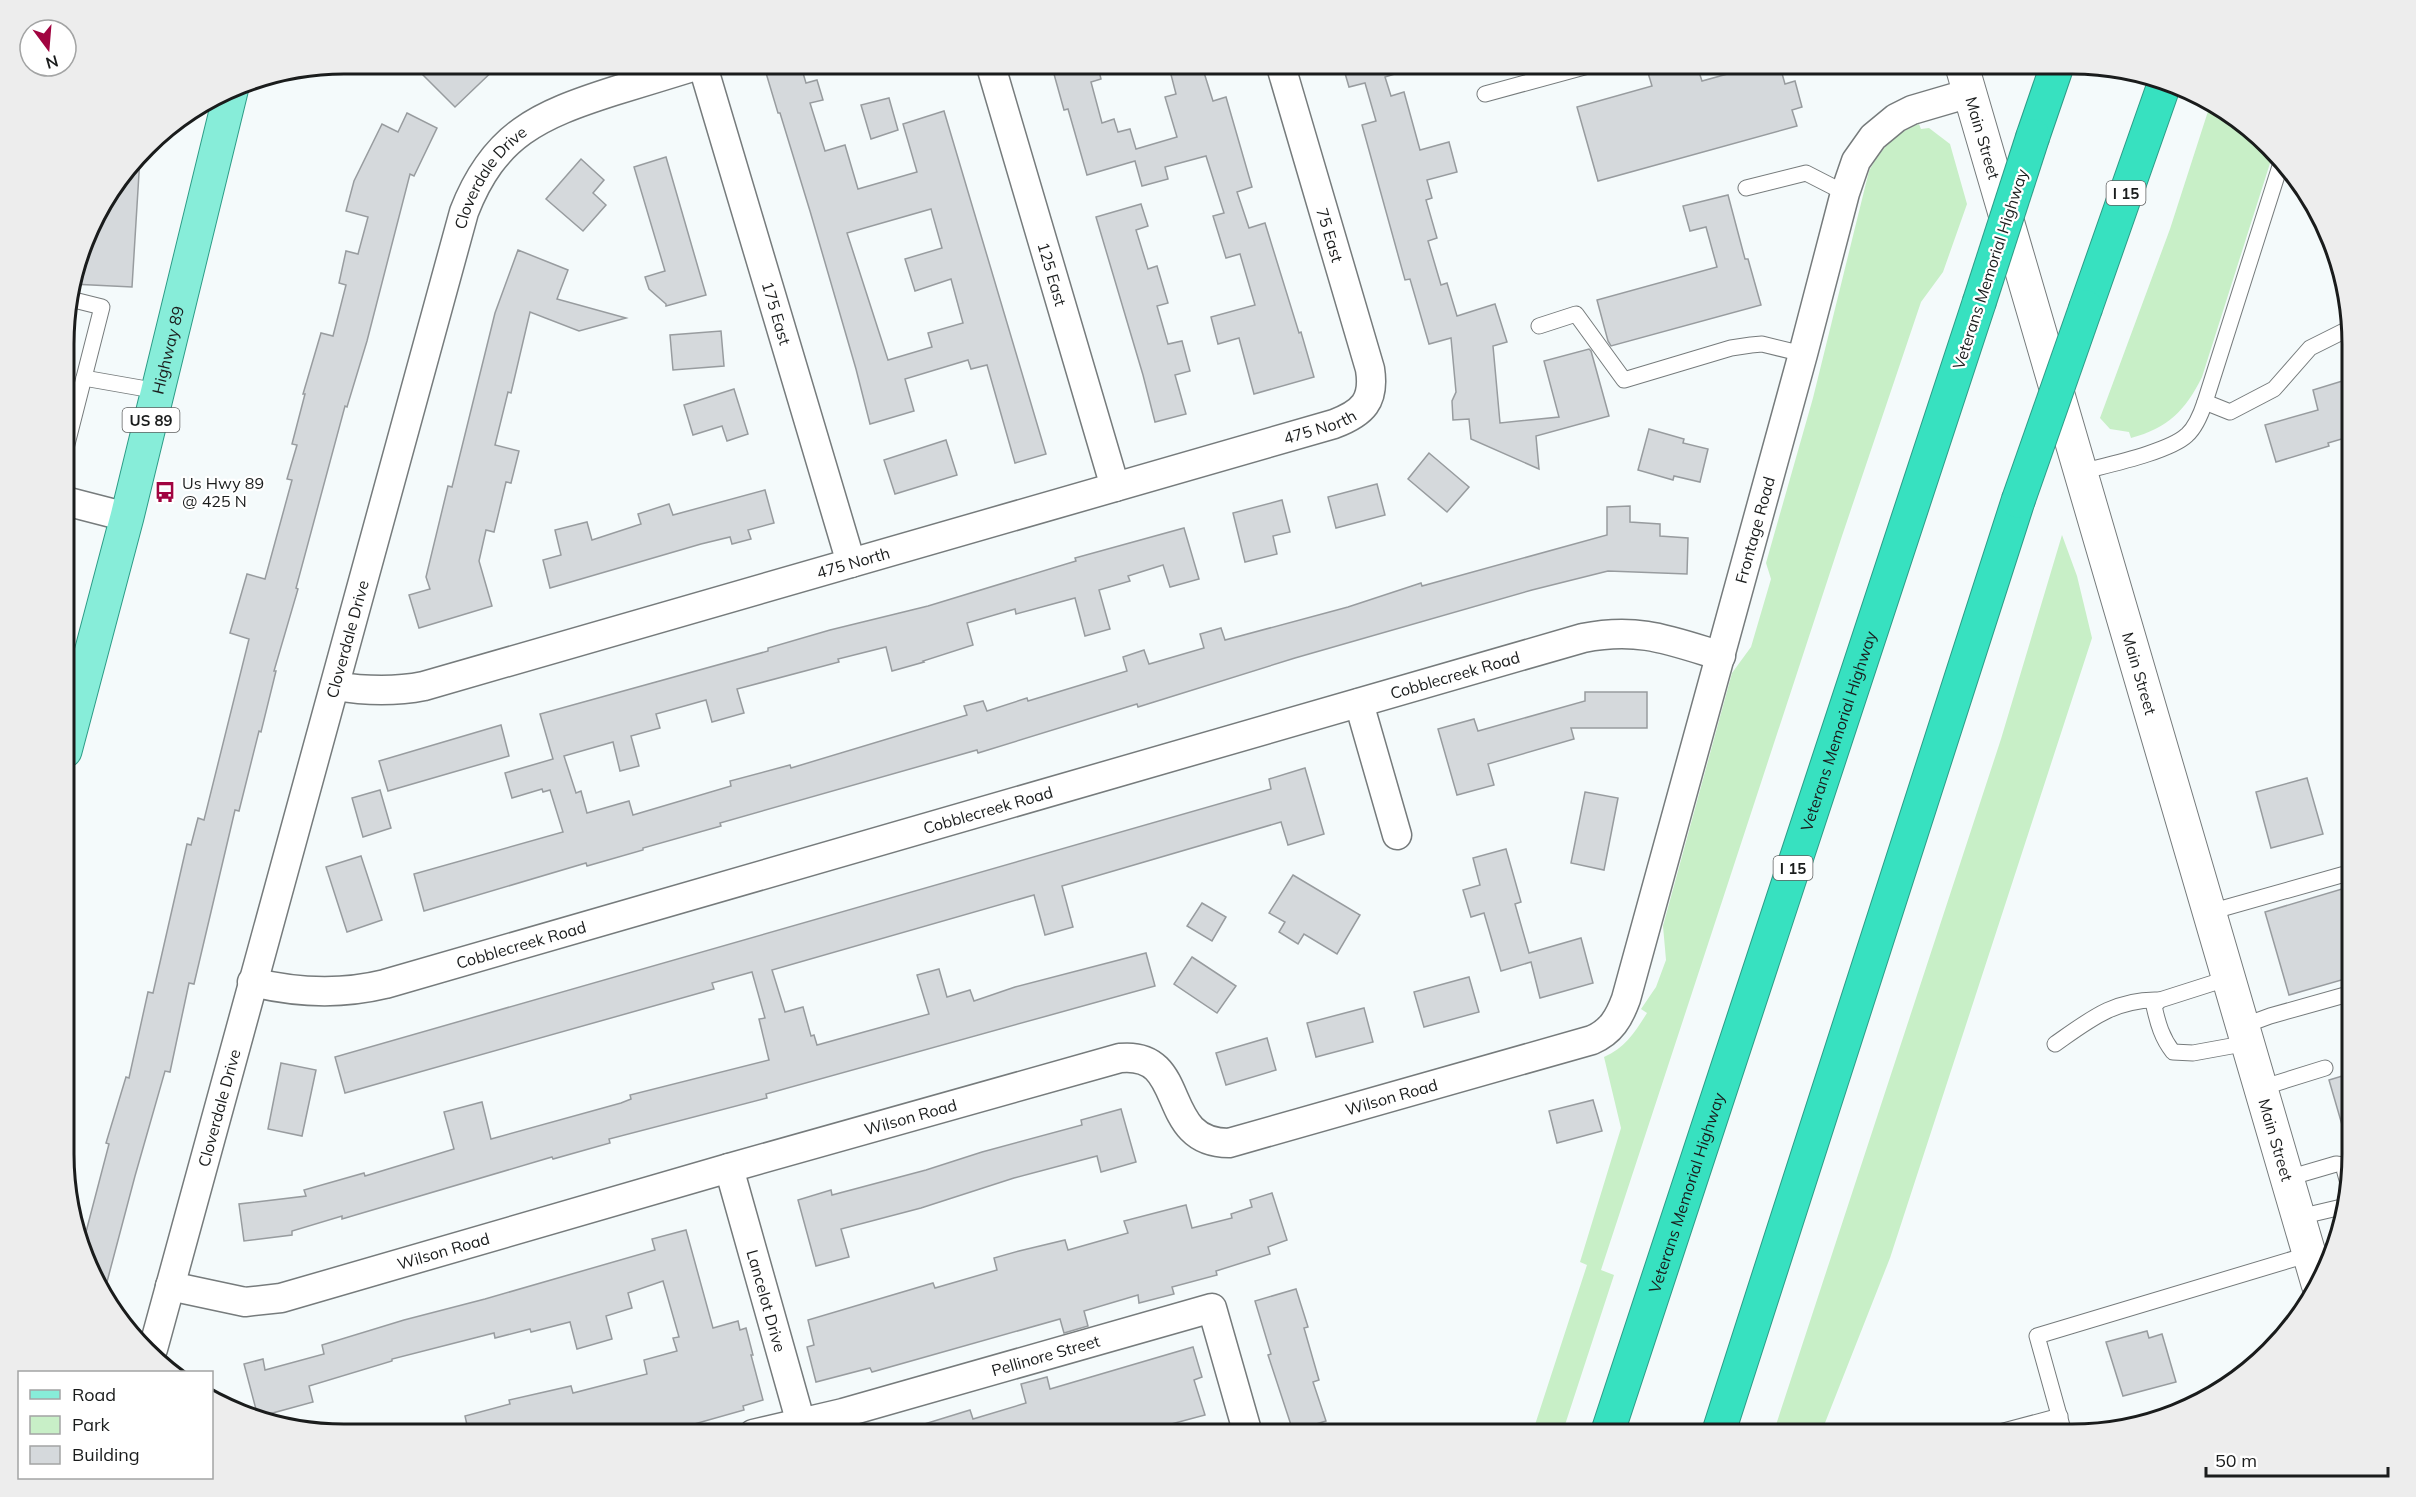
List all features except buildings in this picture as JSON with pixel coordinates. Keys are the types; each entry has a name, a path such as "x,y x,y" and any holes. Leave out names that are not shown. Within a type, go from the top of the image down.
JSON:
{"highway":[{"name":"Veterans Memorial Highway","path":"1610,1424 2054,74"},
{"name":"I 15","path":"1721,1424 2018,501 2162,89"}],"main road":[{"name":"Highway 89","path":"74,717 127,517 229,99"}],"street":[{"name":"Cloverdale Drive","path":"154,1345 464,212 482,171 522,131 555,111 671,74"},
{"name":"175 East","path":"705,74 851,563"},
{"name":"125 East","path":"993,74 1115,487"},
{"name":"75 East","path":"1283,74 1370,369 1372,382 1370,395 1364,406"},
{"name":"Frontage Road","path":"1610,1028 1622,1011 1626,999 1845,193 1856,161 1864,148 1884,127 1966,78"},
{"name":"Main Street","path":"1966,78 2314,1269"},
{"name":"475 North","path":"335,686 381,691 424,686 1334,424 1357,413 1364,406"},
{"path":"74,503 127,517"},
{"name":"Cobblecreek Road","path":"252,982 303,992 347,991 385,984 1602,634 1656,636 1721,656"},
{"path":"1359,703 1397,835"},
{"name":"Wilson Road","path":"170,1286 245,1302 270,1301 729,1168 1096,1064 1130,1057 1150,1062 1158,1068 1169,1085 1179,1114 1193,1130 1211,1141 1229,1143 1592,1040 1610,1028"},
{"name":"Lancelot Drive","path":"729,1168 801,1424"},
{"name":"Pellinore Street","path":"813,1424 843,1413 1212,1308 1245,1424"}],"lane":[{"path":"1485,94 1559,74"},
{"path":"2081,472 2177,442 2193,428 2205,402 2279,170"},
{"path":"1746,188 1806,173 1845,193"},
{"path":"74,417 102,307 77,301"},
{"path":"1539,326 1576,314 1624,380 1751,345 1762,344 1803,354"},
{"path":"2205,402 2230,412 2274,389 2310,348 2342,332"},
{"path":"84,378 158,391"},
{"path":"2210,912 2342,875"},
{"path":"2055,1044 2100,1012 2140,999 2160,1000 2229,978"},
{"path":"2160,1000 2154,1006 2163,1040 2173,1052 2193,1053 2342,997"},
{"path":"2261,1088 2325,1068"},
{"path":"2288,1178 2336,1164 2342,1165"},
{"path":"2299,1217 2336,1208"},
{"path":"2062,1424 2037,1336 2314,1269"},
{"path":"2030,1424 2060,1416"}],"green space":[{"path":"2208,110 2237,129 2271,161 2202,377 2196,389 2182,409 2165,423 2131,438 2129,432 2110,429 2100,418 2170,229"},
{"path":"1919,124 1921,129 1929,128 1950,144 1967,204 1943,272 1921,302 1842,536 1601,1270 1614,1275 1565,1424 1535,1424 1587,1265 1580,1262 1621,1128 1604,1057 1624,1044 1643,1020 1647,1013 1641,1009 1656,987 1666,960 1663,926 1732,673 1751,647 1771,579 1766,563 1813,398 1869,171 1878,156 1890,143"},
{"path":"2062,535 2077,576 2092,638 1890,1258 1825,1424 1776,1424 2001,739"}],"place":[{"name":"Us Hwy 89 @ 425 N","path":"165,492"}]}
